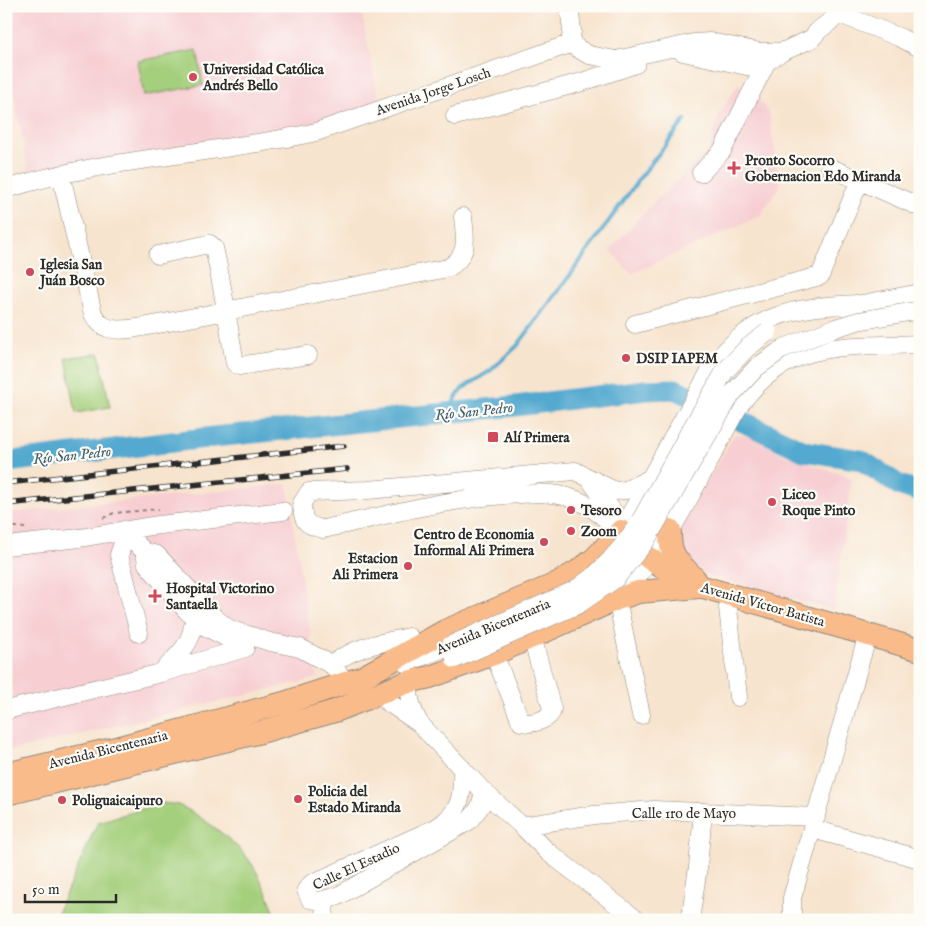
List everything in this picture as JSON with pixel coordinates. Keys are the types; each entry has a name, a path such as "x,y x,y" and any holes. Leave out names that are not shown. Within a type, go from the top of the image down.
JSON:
{"main road":[{"path":"670,530 669,545 674,557 703,587"},
{"path":"354,681 444,632 562,580 593,560 621,531"},
{"name":"Avenida Víctor Batista","path":"621,531 633,546 650,560 678,576 703,587 920,650"},
{"path":"410,681 430,677 494,654 638,592 703,587"},
{"name":"Avenida Bicentenaria","path":"6,774 108,750 287,702 354,681"},
{"name":"Avenida Bicentenaria","path":"6,794 261,732 335,711 410,681"}],"street":[{"path":"569,6 572,31 570,44 589,55 616,60 671,47 709,50 761,60 811,39 843,10 920,48"},
{"name":"Avenida Jorge Losch","path":"6,189 34,180 122,163 284,139 316,132 570,44"},
{"path":"455,116 582,82 660,54 671,47"},
{"path":"701,173 722,151 761,60"},
{"path":"831,168 920,207"},
{"path":"61,176 93,314 101,325 126,330 448,268 456,263 462,255 466,242 463,217"},
{"path":"635,324 820,276 860,180"},
{"path":"158,255 210,244 214,248 222,280 235,363 239,366 308,355"},
{"path":"621,531 711,369 723,352 740,334 760,323 787,313 817,306 857,304 920,293"},
{"name":"Avenida Bicentenaria","path":"410,681 453,652 575,590 595,575 625,544 642,518 725,372 747,348 768,332 795,319 857,304"},
{"name":"Avenida Bicentenaria","path":"354,681 453,652 579,604 615,579 645,542 731,395 756,368 784,348 835,328 858,321 920,310"},
{"path":"641,714 611,602 634,581 670,530 744,399 770,373 795,359 830,348 920,344"},
{"path":"621,531 589,505 553,494 471,498 323,528 310,526 303,517 302,502 310,492 368,490 575,471 614,491 626,490 649,479"},
{"path":"587,476 619,520 621,531"},
{"path":"6,546 283,511"},
{"path":"125,531 145,552 147,564 198,610 217,634 245,648 285,658 324,661 340,658 353,651 409,637"},
{"path":"125,531 119,555 139,633"},
{"path":"731,595 728,608 738,696"},
{"path":"198,610 216,619 229,629 270,642 300,648 354,681"},
{"path":"161,672 187,644 198,610"},
{"path":"792,920 792,898 868,634"},
{"path":"494,654 519,719 526,724 548,718 552,709 532,637"},
{"path":"6,710 161,672 245,648"},
{"path":"410,681 412,712 419,723 484,792 548,852 637,920"},
{"path":"376,694 419,723"},
{"path":"6,723 40,702"},
{"name":"Calle El Estadio","path":"462,768 463,788 458,806 447,821 436,828 308,887 306,890 310,899 324,901 338,896 469,821 480,807 484,792"},
{"name":"Calle 1ro de Mayo","path":"522,826 594,815 654,810 703,812 814,823 920,859"},
{"path":"690,920 698,867 703,812"},
{"path":"324,901 325,920"}],"shaded area":[{"name":"Universidad Católica Andrés Bello","path":"6,6 360,6 380,105 285,132 28,171 6,49"},
{"name":"Pronto Socorro Gobernacion Edo Miranda","path":"738,85 756,96 769,113 780,185 760,216 631,274 610,250 655,201 709,151 719,114"},
{"name":"Liceo Roque Pinto","path":"734,435 750,435 784,455 852,478 834,610 711,577 701,572 685,554 682,544 682,525"},
{"name":"Hospital Victorino Santaella","path":"287,484 317,678 6,752 6,508 7,513"}],"green space":[{"path":"197,50 203,85 144,96 138,61"},
{"path":"99,353 110,407 76,413 66,358"},
{"path":"163,803 178,805 196,814 227,837 244,853 258,874 278,920 54,920 98,822"}],"waterway":[{"path":"451,413 454,401 462,389 490,371 517,346 639,179 685,120"},
{"name":"Río San Pedro","path":"6,462 214,437 515,406 646,390 675,389 804,451 861,460 899,485 920,492"}],"railway":[{"path":"6,483 344,446"},
{"path":"6,504 347,469"}],"place":[{"name":"Universidad Católica Andrés Bello","path":"193,77"},
{"name":"Pronto Socorro Gobernacion Edo Miranda","path":"734,168"},
{"name":"Iglesia San Juán Bosco","path":"30,272"},
{"name":"DSIP IAPEM","path":"626,358"},
{"name":"Alí Primera","path":"493,437"},
{"name":"Liceo Roque Pinto","path":"772,502"},
{"name":"Tesoro","path":"571,510"},
{"name":"Zoom","path":"571,531"},
{"name":"Centro de Economia Informal Ali Primera","path":"544,542"},
{"name":"Estacion Ali Primera","path":"408,566"},
{"name":"Hospital Victorino Santaella","path":"155,596"},
{"name":"Policia del Estado Miranda","path":"298,799"},
{"name":"Poliguaicaipuro","path":"62,800"}]}
